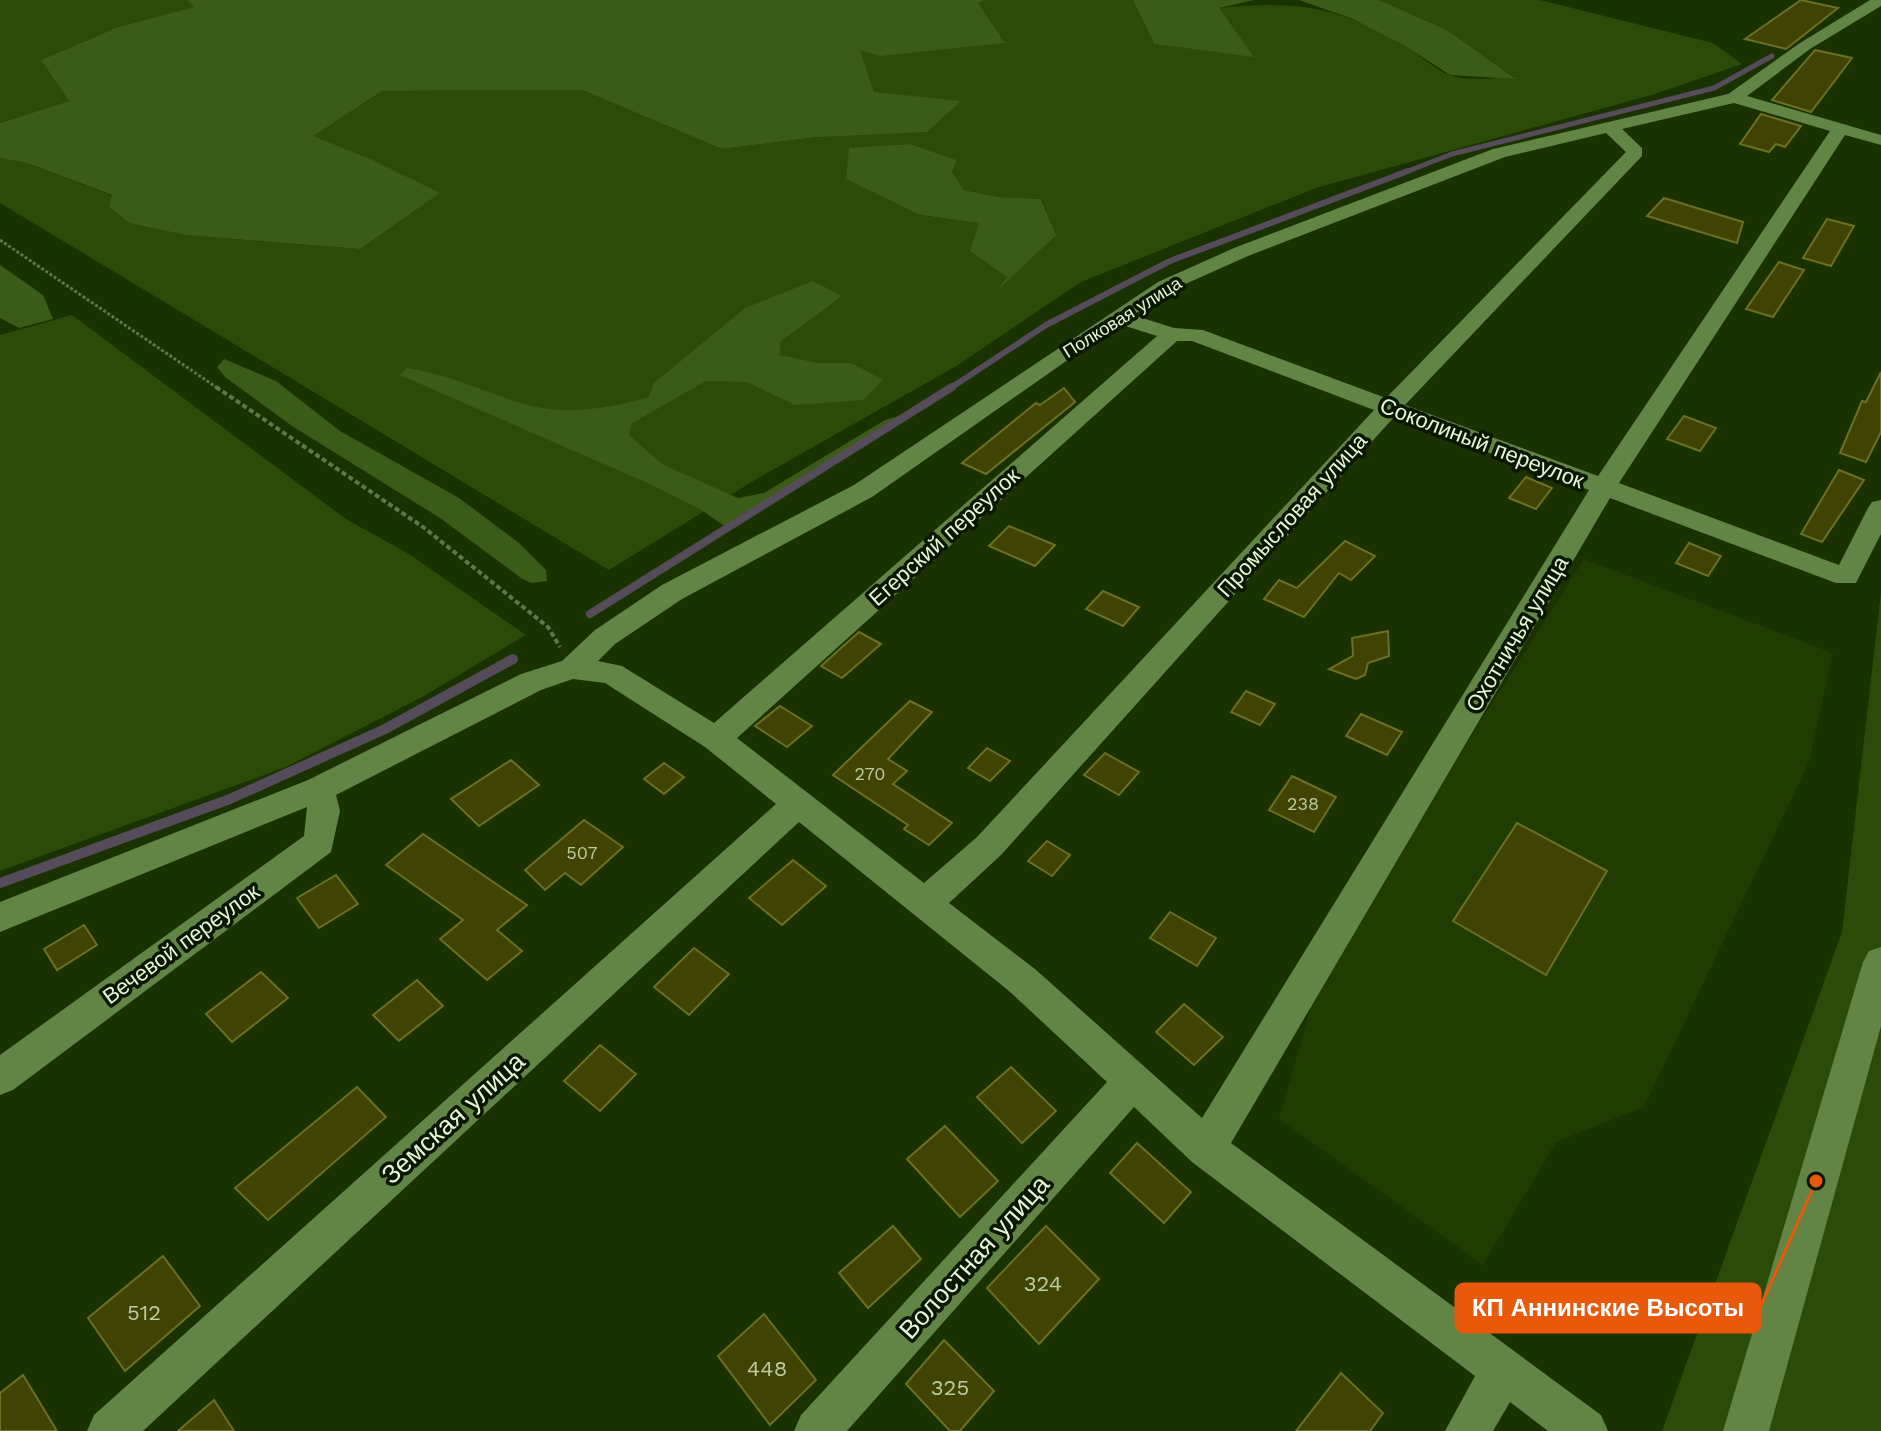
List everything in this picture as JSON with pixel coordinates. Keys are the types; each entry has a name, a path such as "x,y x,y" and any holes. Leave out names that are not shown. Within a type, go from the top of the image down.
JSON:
{"street":[{"path":"1734,98 1805,46 1880,0"},
{"path":"1734,98 1881,140"},
{"name":"Полковая улица","path":"572,668 605,637 672,592 863,491 1116,316 1165,286 1241,252 1499,153 1734,98"},
{"name":"Промысловая улица","path":"924,904 989,846 1389,408 1636,152 1610,127"},
{"name":"Охотничья улица","path":"1206,1148 1603,488 1840,129"},
{"name":"Соколиный переулок","path":"1116,316 1172,334 1195,335 1846,577 1881,508"},
{"name":"Егерский переулок","path":"716,739 1172,334"},
{"path":"0,917 319,789 531,682 572,668 612,673 716,739 1022,980 1206,1148 1585,1431"},
{"name":"Вечевой переулок","path":"0,1077 319,843 324,811 319,789"},
{"name":"Земская улица","path":"110,1431 797,805"},
{"path":"1746,1431 1881,962"},
{"name":"Волостная улица","path":"817,1431 1132,1082"},
{"path":"1468,1431 1503,1372"}],"path":[{"path":"0,240 423,527 548,627 572,668"}],"shaded area":[{"path":"0,0 187,0 195,7 118,27 41,60 69,101 0,123"},
{"path":"187,0 985,0 978,3 1005,43 880,56 860,50 874,92 961,101 927,132 818,137 722,149 582,90 382,91 313,136 373,160 440,193 360,249 185,235 129,223 109,207 112,195 27,163 0,158 0,123 69,101 41,60 118,27 194,7"},
{"path":"985,0 1133,0 1154,44 1253,56 1218,8 1270,5 1316,9 1338,14 1382,33 1447,74 1480,79 1515,78 1447,30 1379,0 1540,0 1713,43 1742,64 1655,94 1316,188 1081,282 958,365 755,480 609,570 0,203 0,158 27,163 113,196 109,207 129,223 185,235 360,249 439,193 373,160 312,136 382,91 582,90 722,149 818,137 874,92 859,49 1004,42 977,3","holes":["910,144 957,160 952,172 964,190 999,197 1042,199 1055,235 1005,283 1007,278 980,223 919,215 849,149"]},
{"path":"1133,0 1254,0 1219,8 1254,57 1154,44"},
{"path":"1299,0 1379,0 1447,30 1516,79 1450,75 1404,45 1353,19"},
{"path":"910,144 957,160 952,172 964,190 999,197 1041,199 1056,235 998,290 1007,277 970,251 979,223 920,215 846,179 849,148"},
{"path":"0,265 43,295 53,319 19,328 0,318"},
{"path":"813,281 842,296 780,342 780,355 817,363 851,363 883,380 863,400 795,405 747,382 706,381 632,423 629,435 662,464 738,498 764,493 885,420 913,412 727,528 700,509 652,485 400,375 407,368 422,371 520,403 552,409 602,408 634,401 649,397 654,383 745,308"},
{"path":"72,315 346,519 409,554 526,635 424,696 286,767 0,871 0,335"},
{"path":"224,359 276,381 340,431 459,498 519,543 546,570 547,581 531,583 521,578 440,518 292,426 225,377 217,367"},
{"path":"1584,559 1833,653 1809,762 1644,1107 1556,1142 1483,1265 1279,1119 1321,972"},
{"path":"1881,592 1881,1431 1662,1431 1842,932"}],"building":[{"path":"1801,0 1838,8 1786,49 1745,39"},
{"path":"1815,50 1852,58 1811,112 1772,100"},
{"path":"1761,114 1801,126 1785,147 1776,144 1769,152 1740,144"},
{"path":"1664,198 1743,222 1737,243 1647,216"},
{"path":"1827,219 1854,226 1831,266 1803,258"},
{"path":"1779,262 1804,270 1773,317 1746,309"},
{"path":"1881,372 1881,432 1866,462 1840,453 1862,401 1866,402"},
{"path":"1064,388 1075,402 986,474 962,463 1036,403 1040,405"},
{"path":"1684,416 1716,428 1700,451 1667,439"},
{"path":"1839,470 1864,480 1822,542 1801,534"},
{"path":"1526,477 1552,488 1536,509 1509,498"},
{"path":"1009,526 1055,545 1035,566 989,546"},
{"path":"1345,541 1375,556 1351,580 1339,573 1304,617 1264,599 1279,580 1297,588"},
{"path":"1689,543 1721,556 1708,576 1676,563"},
{"path":"1103,591 1139,607 1123,626 1086,609"},
{"path":"1388,631 1389,656 1368,663 1365,675 1356,679 1329,669 1353,656 1352,638"},
{"path":"859,632 881,644 842,678 821,666"},
{"path":"1246,691 1275,704 1260,725 1231,712"},
{"path":"910,701 932,712 888,759 907,771 893,784 952,823 929,845 904,829 908,825 833,775"},
{"path":"780,706 812,726 787,747 755,726"},
{"path":"1361,714 1402,732 1387,755 1346,736"},
{"path":"987,748 1010,761 990,781 968,768"},
{"path":"1105,753 1139,772 1119,795 1084,775"},
{"path":"511,760 539,785 479,826 451,799"},
{"path":"664,763 684,777 664,794 644,779"},
{"path":"1292,776 1336,797 1314,832 1269,810"},
{"path":"584,820 623,847 581,885 565,873 545,890 525,870"},
{"path":"1517,823 1607,871 1546,975 1453,921"},
{"path":"423,834 527,905 497,930 522,951 487,980 440,939 463,920 386,865"},
{"path":"1047,841 1070,855 1052,876 1028,861"},
{"path":"793,860 826,886 782,925 749,898"},
{"path":"336,875 358,904 319,928 297,898"},
{"path":"1170,912 1216,938 1197,966 1150,938"},
{"path":"84,925 97,945 57,970 44,949"},
{"path":"694,948 729,974 689,1015 654,987"},
{"path":"261,972 288,998 232,1042 206,1014"},
{"path":"417,980 443,1006 399,1041 373,1015"},
{"path":"1184,1004 1223,1037 1194,1065 1156,1032"},
{"path":"600,1045 636,1074 600,1111 564,1081"},
{"path":"1011,1067 1056,1111 1022,1143 977,1097"},
{"path":"357,1087 386,1117 268,1220 235,1188"},
{"path":"945,1126 998,1181 960,1217 907,1159"},
{"path":"1137,1143 1191,1192 1164,1223 1110,1173"},
{"path":"893,1226 921,1259 868,1308 839,1273"},
{"path":"1046,1226 1099,1279 1039,1344 987,1288"},
{"path":"163,1256 200,1306 125,1371 88,1318"},
{"path":"764,1314 816,1380 770,1425 718,1356"},
{"path":"944,1340 994,1391 960,1431 950,1431 906,1384"},
{"path":"1341,1373 1383,1413 1370,1431 1296,1431"},
{"path":"23,1375 57,1431 0,1431 0,1393"},
{"path":"214,1400 234,1431 178,1431"}],"waterway":[{"path":"1403,173 1452,154 1714,88 1772,56"},
{"path":"949,389 1046,325 1170,261 1408,171"},
{"path":"590,614 952,387"},
{"path":"0,883 230,799 385,729 513,659"}],"place":[{"name":"КП Аннинские Высоты","path":"1816,1181"}]}
